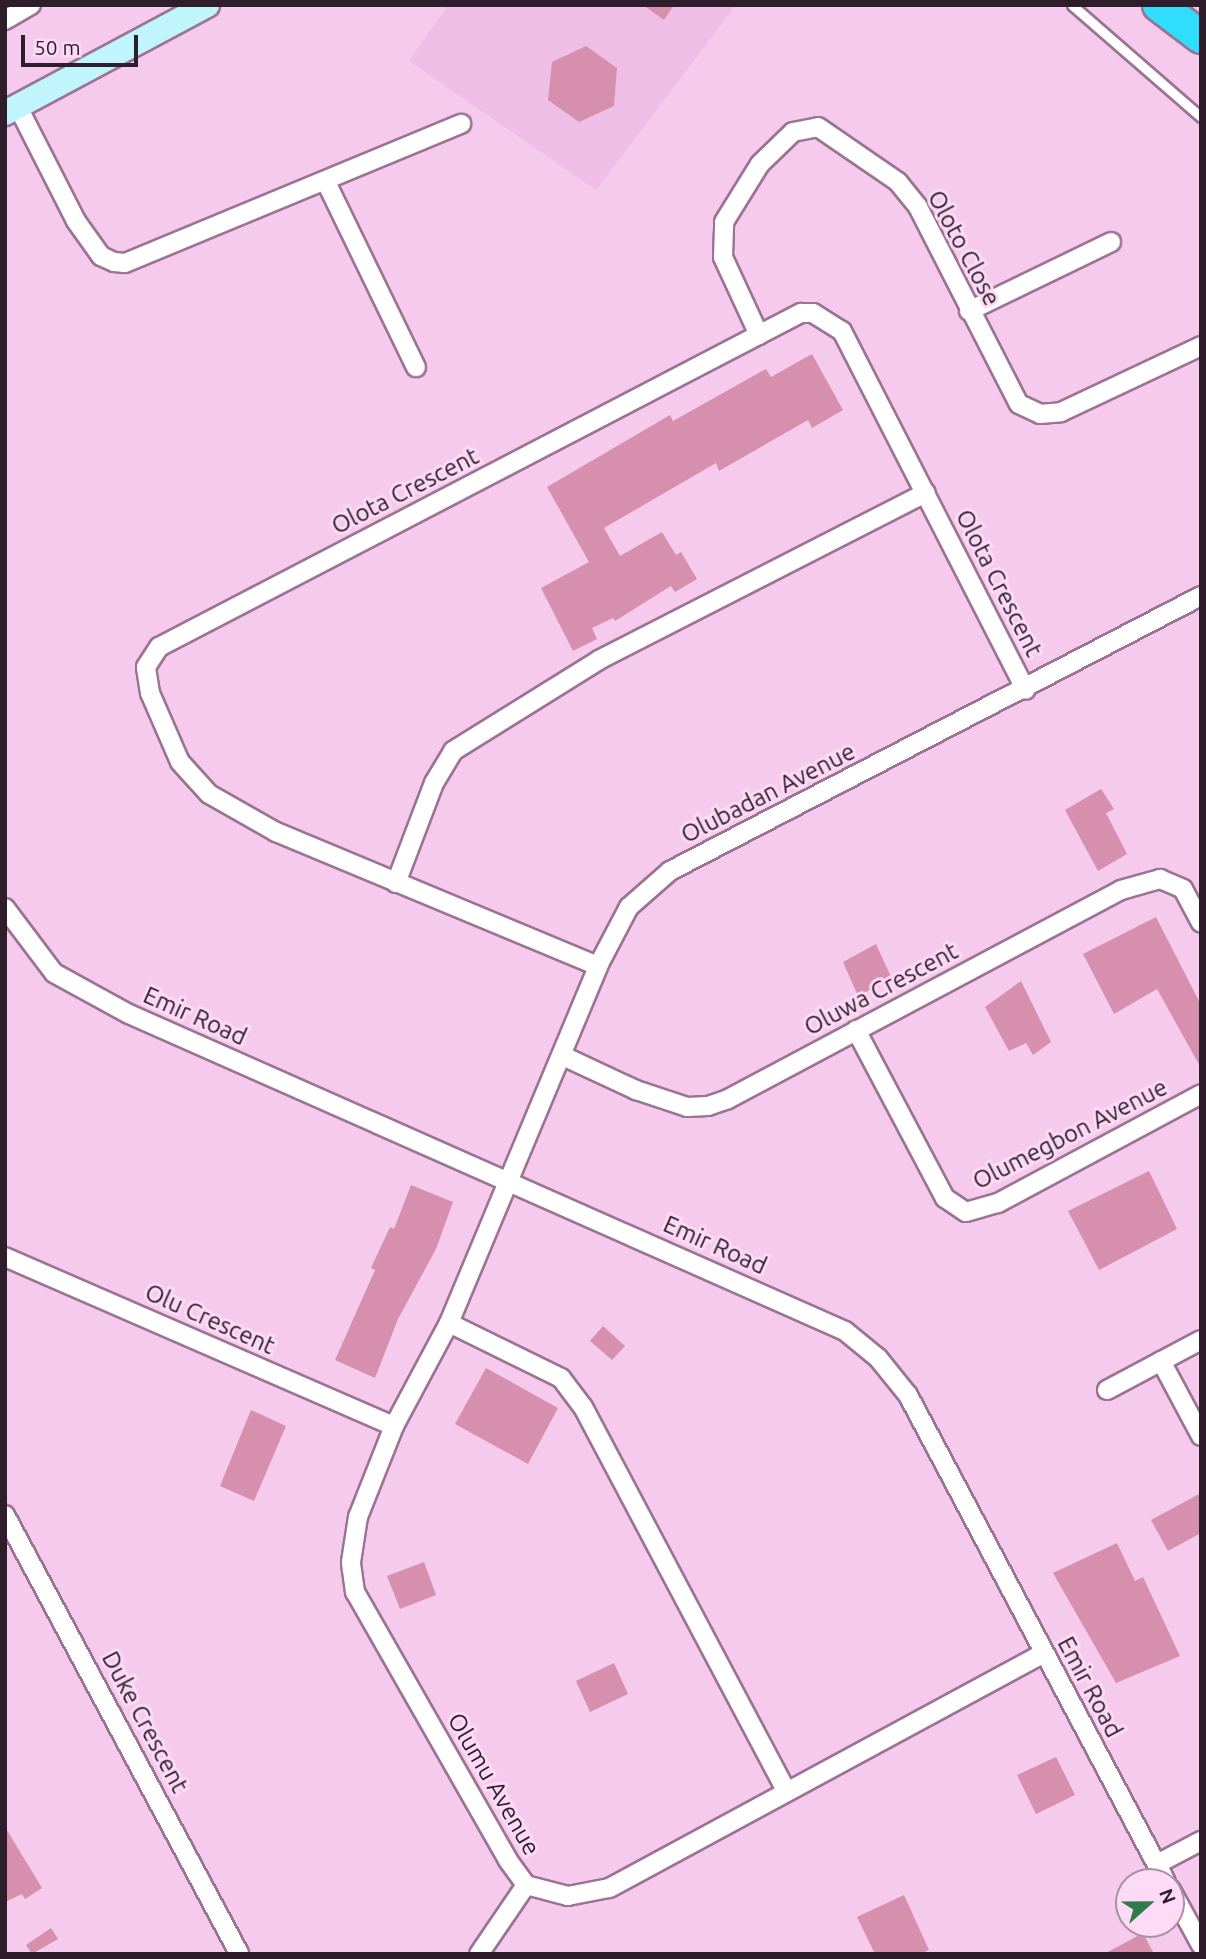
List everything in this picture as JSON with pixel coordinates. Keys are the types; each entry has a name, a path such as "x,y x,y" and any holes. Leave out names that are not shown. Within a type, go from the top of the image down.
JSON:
{"highway":[{"path":"1159,5 1201,37"}],"main road":[{"path":"12,110 207,5"}],"street":[{"path":"5,20 31,5"},
{"path":"12,110 76,221 100,256 125,263 461,124"},
{"name":"Oloto Close","path":"759,335 723,257 724,222 760,164 793,132 806,127 818,127 898,182 918,207 1019,404 1040,414 1061,412 1201,346"},
{"path":"326,182 416,367"},
{"path":"969,311 1111,242"},
{"name":"Olota Crescent","path":"598,966 276,832 209,794 180,762 150,693 146,667 159,647 801,313 827,317 842,331 1026,690"},
{"path":"396,883 435,783 453,751 599,660 926,493"},
{"name":"Olubadan Avenue","path":"510,1179 598,966 629,907 670,870 1026,690 1201,596"},
{"name":"Oluwa Crescent","path":"563,1056 636,1090 687,1107 708,1106 1121,890 1160,879 1183,889 1201,923"},
{"name":"Emir Road","path":"5,908 54,973 129,1014 510,1179 845,1331 878,1358 908,1395 1159,1868"},
{"name":"Olumegbon Avenue","path":"856,1030 945,1198 966,1212 998,1203 1201,1094"},
{"name":"Olumu Avenue","path":"510,1179 449,1323 394,1426 358,1517 351,1562 355,1592 526,1885 568,1896 609,1888 1044,1653"},
{"name":"Olu Crescent","path":"5,1257 394,1426"},
{"path":"449,1323 561,1378 583,1407 786,1791"},
{"path":"1107,1390 1201,1340"},
{"path":"1161,1361 1201,1436"},
{"name":"Duke Crescent","path":"5,1515 239,1954"},
{"path":"1157,1864 1201,1841"},
{"path":"478,1954 526,1885"},
{"path":"1185,1916 1201,1945"}],"lane":[{"path":"1072,5 1201,117"}],"shaded area":[{"path":"448,5 736,5 596,190 409,61"}],"building":[{"path":"643,5 674,5 664,20"},
{"path":"586,46 617,68 614,106 579,122 548,100 552,62"},
{"path":"812,354 843,410 812,428 808,420 719,471 716,463 604,528 620,556 662,532 676,555 681,552 697,579 675,592 671,586 615,621 613,618 592,628 597,639 573,651 541,588 589,562 547,487 670,415 673,421 766,369 771,377"},
{"path":"1101,789 1114,809 1106,813 1127,854 1098,871 1065,810"},
{"path":"1156,917 1201,1005 1201,1068 1157,989 1114,1014 1083,954"},
{"path":"876,944 892,979 858,996 843,962"},
{"path":"1021,981 1051,1042 1033,1055 1026,1043 1009,1051 985,1007"},
{"path":"1149,1171 1177,1229 1099,1270 1068,1211"},
{"path":"411,1185 453,1202 436,1249 398,1319 375,1378 335,1360 375,1270 371,1268 390,1227 394,1229"},
{"path":"603,1326 625,1346 612,1360 590,1341"},
{"path":"486,1368 558,1408 528,1464 455,1424"},
{"path":"251,1410 286,1426 254,1501 220,1486"},
{"path":"1201,1493 1201,1533 1168,1551 1151,1520"},
{"path":"1117,1543 1135,1581 1143,1577 1180,1656 1116,1683 1053,1573"},
{"path":"424,1562 436,1595 400,1609 387,1576"},
{"path":"614,1663 628,1694 590,1712 576,1681"},
{"path":"1056,1757 1075,1795 1036,1814 1017,1775"},
{"path":"5,1827 42,1888 25,1899 22,1894 5,1902"},
{"path":"904,1895 929,1950 920,1954 875,1954 857,1917"},
{"path":"51,1928 58,1939 32,1954 26,1945"},
{"path":"1134,1938 1146,1938 1154,1954 1104,1954"}]}
